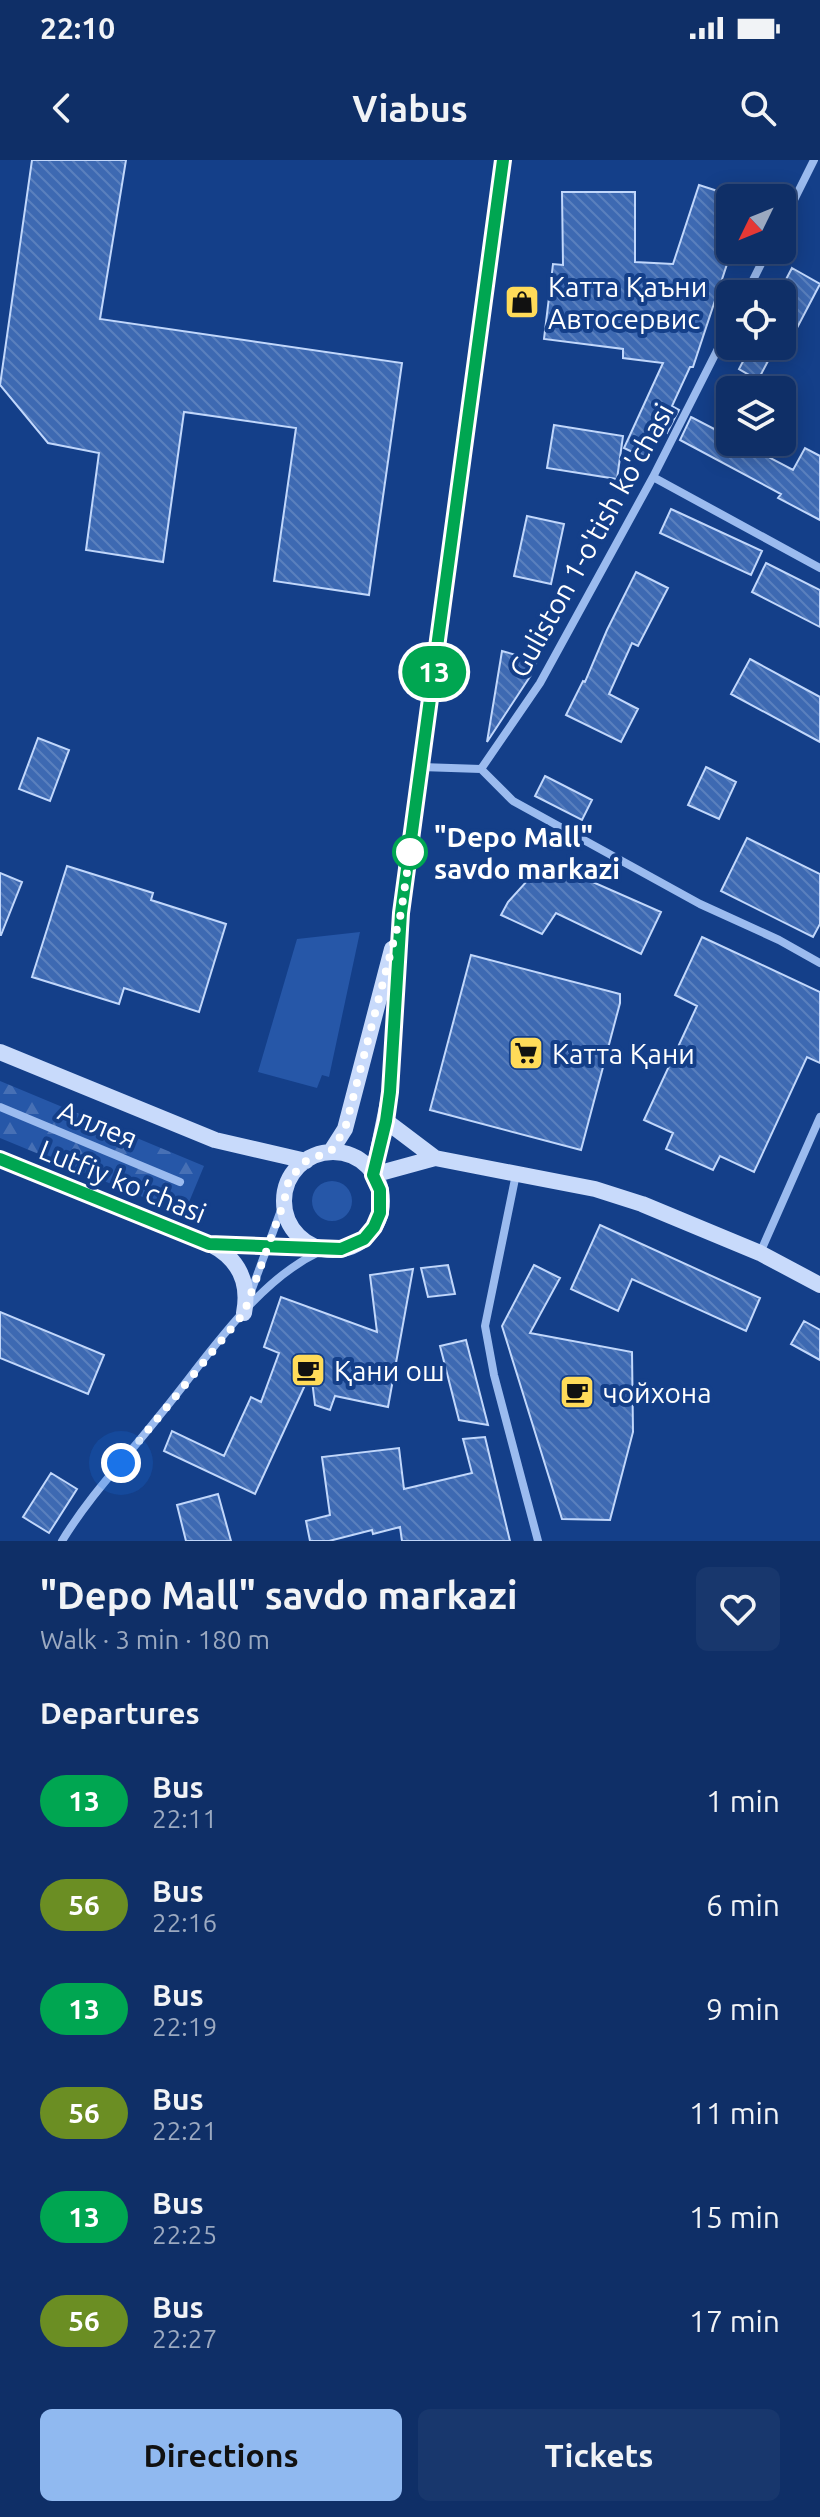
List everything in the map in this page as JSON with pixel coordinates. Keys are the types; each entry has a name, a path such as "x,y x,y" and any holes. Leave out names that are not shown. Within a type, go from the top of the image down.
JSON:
{"main road":[{"path":"373,1175 386,1121 401,913 503,160"},
{"path":"331,1151 357,1159 373,1175 380,1190 381,1205 374,1227 364,1239 349,1247 324,1249 308,1243 296,1233 287,1218 284,1202 289,1179 306,1161 331,1151 345,1129 401,913"},
{"path":"0,1052 215,1140 306,1161"},
{"path":"386,1121 435,1158 595,1189 642,1204 760,1253 820,1285"},
{"path":"373,1175 435,1158"},
{"name":"Lutfiy ko'chasi","path":"0,1159 209,1244 324,1249"},
{"path":"209,1244 228,1255 240,1271 246,1291 244,1313"}],"street":[{"path":"796,196 814,160"},
{"name":"Guliston 1-o'tish ko'chasi","path":"481,769 540,683 653,477 716,353"},
{"path":"653,477 820,568"},
{"path":"421,767 481,769 513,801 700,904 779,940 820,963"},
{"name":"Аллея","path":"0,1107 180,1182"},
{"path":"760,1253 820,1117"},
{"path":"516,1174 485,1326 494,1375 538,1541"},
{"path":"244,1313 284,1202"},
{"path":"62,1541 91,1498 244,1313 288,1271 324,1249"}],"green space":[{"path":"360,932 329,1077 322,1075 317,1088 258,1072 297,939"},
{"path":"0,1081 204,1166 184,1214 0,1138"},
{"path":"332,1181 346,1187 352,1201 346,1215 332,1221 318,1215 312,1201 318,1187"}],"building":[{"path":"32,160 126,160 100,319 402,363 369,595 274,581 296,428 184,412 163,562 86,550 99,453 48,443 0,385"},
{"path":"699,185 716,190 716,264 727,264 722,280 716,280 716,297 693,367 690,367 672,406 679,410 667,433 661,430 647,459 624,448 663,363 623,358 623,349 544,339 553,264 563,265 562,192 635,192 635,262 673,264"},
{"path":"792,268 820,284 797,328 796,280 786,280"},
{"path":"744,360 769,360 760,376 751,376 739,369"},
{"path":"691,417 716,430 716,456 766,456 793,470 805,448 820,456 820,520 778,498 781,494 680,440"},
{"path":"554,425 623,436 617,479 547,468"},
{"path":"671,509 762,551 751,575 660,533"},
{"path":"527,516 564,524 551,584 514,576"},
{"path":"766,563 820,590 820,627 752,592"},
{"path":"636,572 668,588 638,646 632,643 609,694 638,709 621,742 566,715 585,682"},
{"path":"502,651 537,661 487,742"},
{"path":"750,659 820,697 820,742 731,694"},
{"path":"38,738 69,750 50,801 19,789"},
{"path":"706,767 736,782 719,819 688,805"},
{"path":"545,776 592,800 582,820 535,796"},
{"path":"747,838 820,874 820,924 813,937 721,891"},
{"path":"554,865 661,912 641,954 556,913 542,934 501,915 508,902 536,871"},
{"path":"67,866 153,893 151,900 226,924 199,1012 124,988 119,1004 32,977"},
{"path":"0,873 22,882 1,935 0,935"},
{"path":"702,937 820,992 820,1063 807,1057 754,1172 720,1156 713,1170 666,1149 673,1133 644,1120 697,1006 675,995"},
{"name":"Катта Қани","path":"471,955 620,994 581,1150 430,1110"},
{"path":"600,1225 760,1298 746,1331 632,1279 618,1311 571,1289"},
{"path":"448,1265 455,1294 428,1297 421,1268"},
{"name":"чойхона","path":"534,1265 560,1278 530,1333 632,1352 633,1432 610,1520 562,1519 502,1326"},
{"path":"413,1269 388,1407 335,1396 330,1410 315,1405 311,1372 255,1494 164,1451 172,1431 224,1456 251,1397 261,1402 279,1353 264,1347 281,1297 377,1332 370,1275"},
{"path":"0,1312 104,1355 88,1394 0,1358"},
{"path":"804,1321 820,1330 820,1360 791,1344"},
{"path":"466,1340 488,1425 459,1420 440,1346"},
{"path":"485,1437 510,1541 402,1541 400,1527 373,1534 372,1530 329,1541 310,1541 306,1521 330,1515 322,1457 399,1448 404,1489 472,1473 463,1439"},
{"path":"51,1473 77,1489 49,1533 23,1517"},
{"path":"218,1494 231,1541 186,1541 177,1505"}],"bus line":[{"name":"13","path":"0,1159 209,1244 332,1250 357,1244 374,1227 381,1205 380,1190 373,1175 390,1092 401,913 503,160"}],"place":[{"name":"Катта Қаъни Автосервис","path":"522,302"},
{"name":"\"Depo Mall\" savdo markazi","path":"410,852"},
{"name":"Катта Қани","path":"526,1053"},
{"name":"Қани ош","path":"308,1370"},
{"name":"чойхона","path":"577,1392"}],"route":[{"path":"121,1463 244,1313 284,1202 289,1179 306,1161 331,1151 345,1129 401,913 410,852"}]}
